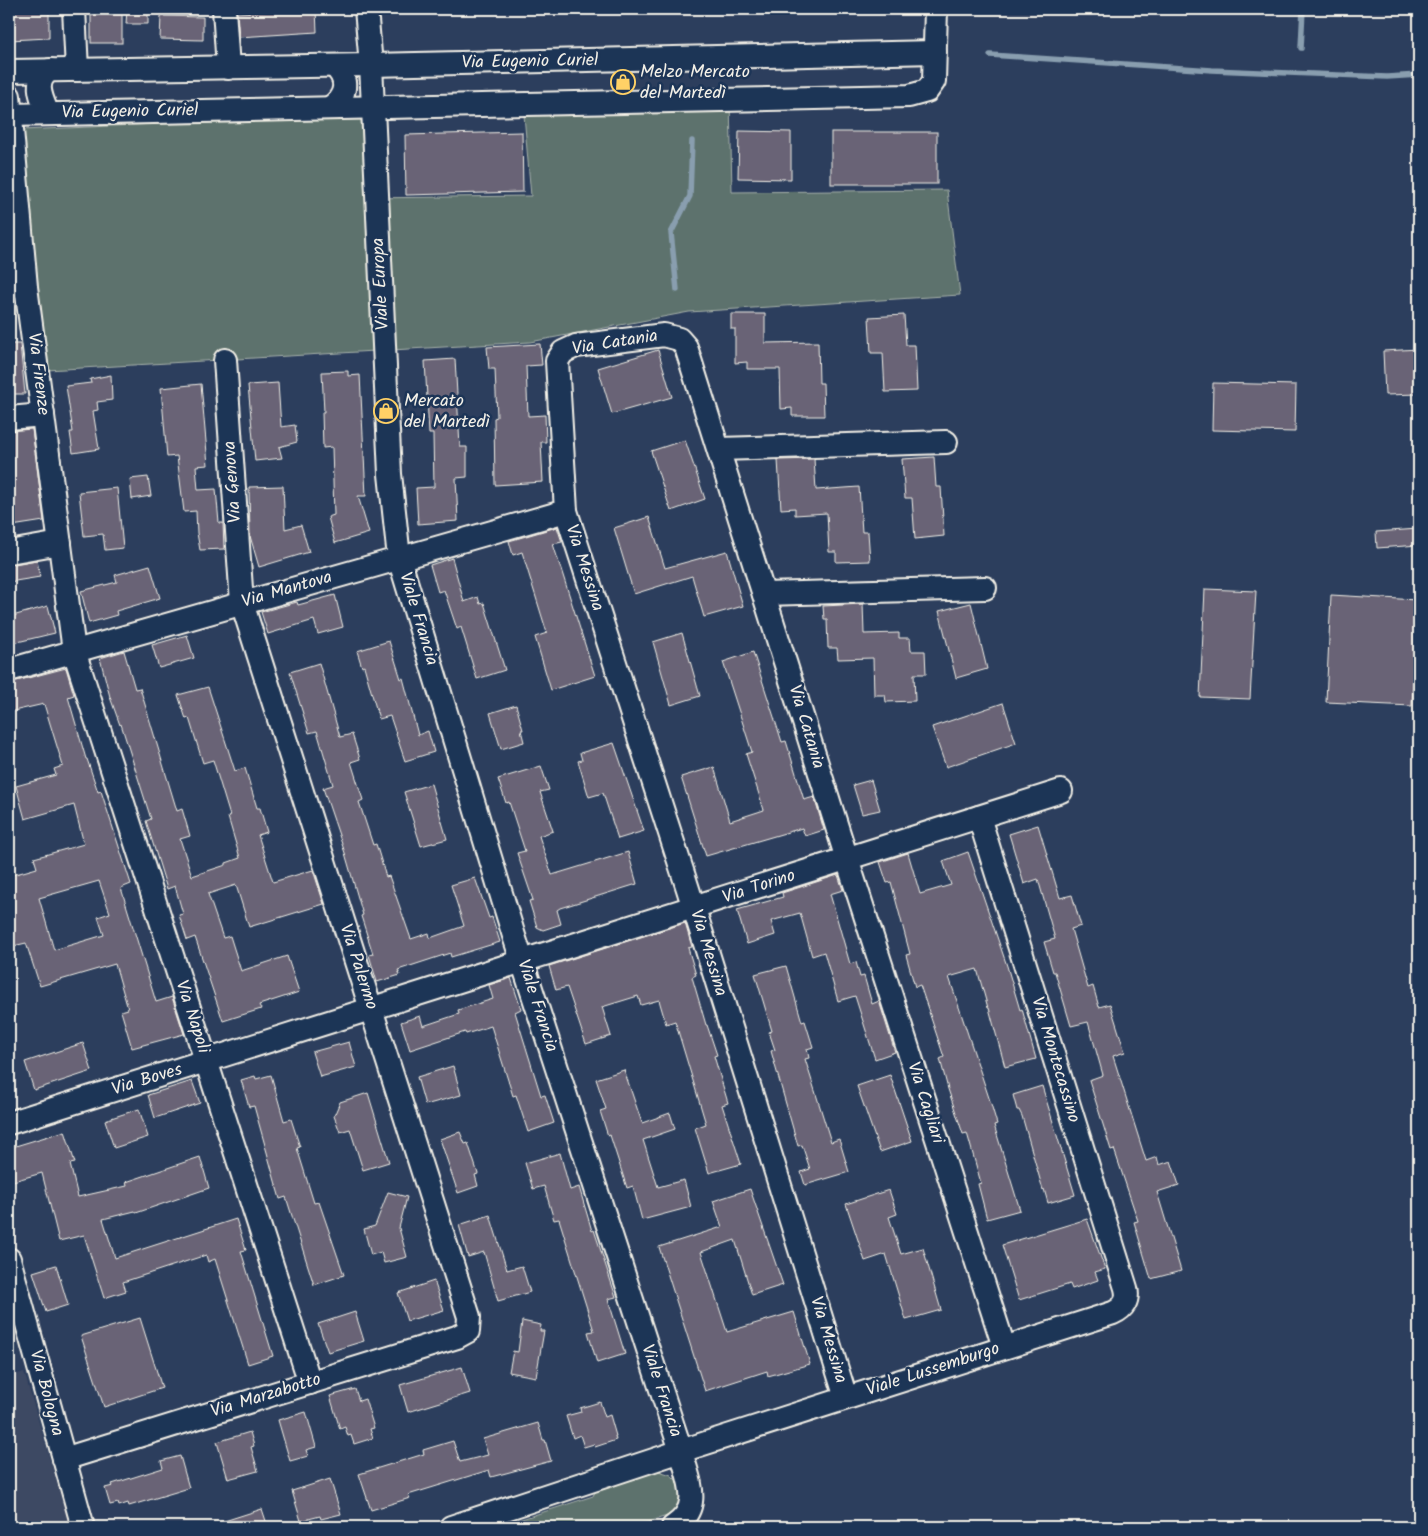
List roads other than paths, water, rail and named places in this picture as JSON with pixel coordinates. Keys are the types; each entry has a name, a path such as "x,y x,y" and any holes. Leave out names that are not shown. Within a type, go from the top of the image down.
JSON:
{"street":[{"path":"74,9 77,70"},
{"path":"224,9 228,68"},
{"name":"Viale Europa","path":"366,9 371,65 390,474 399,558"},
{"path":"935,52 936,9"},
{"name":"Via Eugenio Curiel","path":"9,71 334,66 935,52 934,81 927,91 905,97 372,106 48,114 9,109"},
{"path":"331,107 342,97 344,86 339,70 334,66"},
{"name":"Via Eugenio Curiel","path":"48,114 41,98 40,83 44,75 50,70"},
{"name":"Via Firenze","path":"9,109 18,287 43,415 74,651"},
{"name":"Via Catania","path":"566,511 556,367 560,354 572,348 664,335 678,339 686,347 847,859"},
{"name":"Via Genova","path":"224,360 242,603"},
{"path":"9,418 43,415"},
{"path":"719,449 946,442"},
{"name":"Via Mantova","path":"9,670 566,511"},
{"name":"Via Messina","path":"566,511 694,907 846,1398"},
{"path":"9,552 60,543"},
{"name":"Viale Francia","path":"399,558 523,962 681,1451"},
{"path":"764,594 985,588"},
{"name":"Via Palermo","path":"242,603 469,1317 468,1331"},
{"name":"Via Napoli","path":"74,651 310,1383"},
{"name":"Via Torino","path":"372,1010 1062,791"},
{"name":"Via Montecassino","path":"979,817 1126,1288 1126,1303"},
{"name":"Via Cagliari","path":"847,859 1004,1347"},
{"name":"Via Boves","path":"9,1123 372,1010"},
{"name":"Via Bologna","path":"9,1259 83,1527"},
{"name":"Viale Lussemburgo","path":"450,1527 1113,1313 1126,1303"},
{"name":"Via Marzabotto","path":"64,1459 457,1337 468,1331"},
{"path":"672,1527 681,1522 692,1505 692,1495 681,1451"}],"waterway":[{"path":"1301,48 1303,9"},
{"path":"990,55 1212,70 1387,77 1419,75"},
{"path":"677,290 671,233 690,196 692,141"}],"place":[{"name":"Melzo Mercato del Martedì","path":"623,82"},
{"name":"Mercato del Martedì","path":"386,411"}]}
